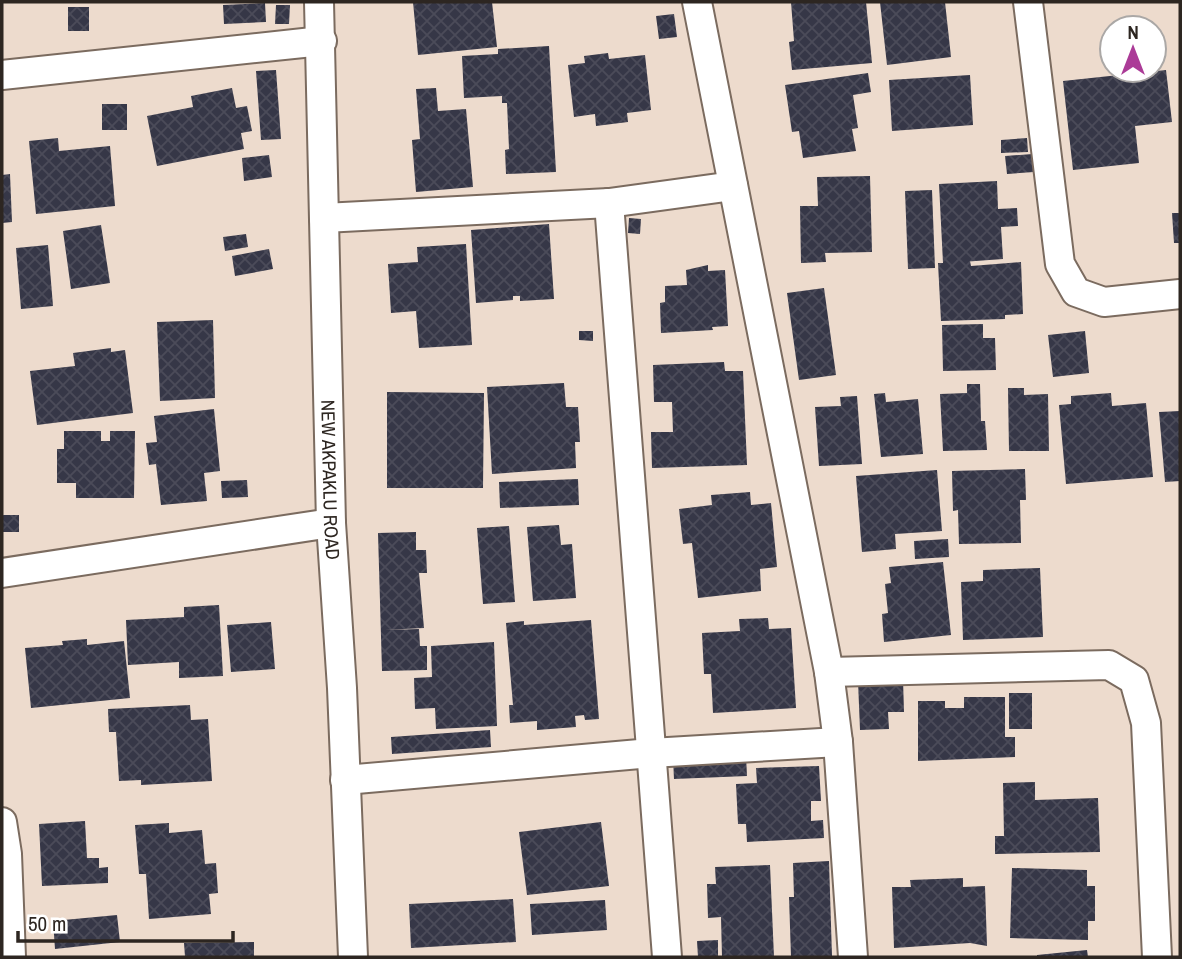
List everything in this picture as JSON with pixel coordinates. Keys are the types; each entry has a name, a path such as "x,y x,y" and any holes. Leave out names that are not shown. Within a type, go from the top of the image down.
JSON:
{"street":[{"name":"NEW AKPAKLU ROAD","path":"319,2 322,41 331,523 353,957"},
{"path":"697,2 829,672 838,742 853,957"},
{"path":"1028,2 1060,264 1076,292 1104,302 1180,294"},
{"path":"2,75 322,41"},
{"path":"324,218 609,203 733,186"},
{"path":"609,203 667,957"},
{"path":"2,573 331,523"},
{"path":"829,672 1109,665 1134,680 1146,723 1157,957"},
{"path":"345,780 651,753 838,742"},
{"path":"2,822 7,853 11,957"}],"building":[{"path":"413,2 492,2 497,47 418,55"},
{"path":"791,2 866,2 872,63 792,70 789,42 794,41"},
{"path":"880,2 945,2 951,57 887,65"},
{"path":"265,3 266,22 224,24 223,5"},
{"path":"276,5 290,5 289,24 275,24"},
{"path":"68,7 89,7 89,31 68,31"},
{"path":"674,14 677,37 659,39 656,16"},
{"path":"549,46 556,172 506,174 505,150 509,149 507,103 502,103 502,96 464,98 462,56 498,54 498,49"},
{"path":"608,53 609,59 645,55 651,110 627,113 628,122 596,126 595,114 574,117 568,65 585,63 584,56"},
{"path":"276,70 281,139 261,140 256,71"},
{"path":"868,73 871,92 853,95 858,128 852,129 856,151 803,158 799,131 792,132 785,85"},
{"path":"970,75 973,125 892,131 889,80"},
{"path":"1098,77 1098,84 1168,84 1172,122 1135,126 1139,163 1073,170 1063,81"},
{"path":"232,88 236,108 247,106 252,131 241,133 244,149 157,166 147,116 193,107 191,96"},
{"path":"436,88 438,111 466,109 473,187 416,192 412,140 420,139 416,89"},
{"path":"102,104 127,104 127,130 102,130"},
{"path":"58,138 59,151 110,146 115,206 36,214 29,141"},
{"path":"1027,138 1028,152 1001,153 1001,140"},
{"path":"1033,154 1034,172 1007,174 1005,156"},
{"path":"269,155 272,177 244,181 242,158"},
{"path":"10,174 12,222 2,223 2,175"},
{"path":"870,176 872,252 825,253 826,262 801,263 800,206 818,206 817,177"},
{"path":"997,181 998,209 1017,208 1018,226 1001,227 1003,259 970,261 971,266 1021,262 1023,314 1005,315 1005,319 941,321 938,263 943,263 939,184"},
{"path":"932,190 935,268 908,269 905,191"},
{"path":"1172,213 1180,213 1180,243 1174,243"},
{"path":"629,218 641,219 640,234 628,233"},
{"path":"549,224 554,299 520,301 520,296 513,296 513,300 476,303 471,230"},
{"path":"101,225 110,283 71,289 63,231"},
{"path":"246,234 248,247 225,251 223,237"},
{"path":"466,244 472,345 419,348 416,311 391,313 388,264 418,262 417,247"},
{"path":"48,245 53,306 21,309 16,248"},
{"path":"269,249 273,269 235,276 232,256"},
{"path":"708,265 708,271 725,270 728,326 712,327 713,330 661,333 660,303 665,302 665,286 687,285 686,270"},
{"path":"824,288 836,375 799,380 787,293"},
{"path":"213,320 215,398 160,401 157,322"},
{"path":"983,324 983,338 995,338 996,370 943,371 942,325"},
{"path":"579,331 593,331 593,341 579,340"},
{"path":"1085,331 1089,373 1053,377 1048,335"},
{"path":"111,348 111,352 125,350 133,413 37,425 30,371 75,366 73,353"},
{"path":"724,362 725,371 743,371 747,465 652,468 651,432 673,432 672,402 654,402 653,365"},
{"path":"564,383 566,407 578,407 580,442 575,442 576,468 492,474 487,387"},
{"path":"967,384 980,384 981,421 985,421 987,450 943,451 940,394 967,393"},
{"path":"1008,388 1024,388 1024,395 1048,394 1049,451 1009,451"},
{"path":"387,392 484,393 483,488 387,488"},
{"path":"885,393 886,402 918,399 923,454 881,457 874,394"},
{"path":"1111,393 1112,406 1146,403 1153,477 1066,484 1059,405 1071,404 1071,396"},
{"path":"857,396 862,464 819,466 815,407 841,406 840,397"},
{"path":"214,409 220,471 204,473 207,501 161,505 156,464 149,465 146,443 157,442 154,416"},
{"path":"1180,411 1180,481 1165,482 1159,412"},
{"path":"64,431 101,431 101,441 110,441 110,431 135,431 134,498 76,498 76,483 57,483 57,449 64,449"},
{"path":"1025,469 1026,500 1020,500 1021,543 959,544 958,510 953,511 952,471"},
{"path":"937,470 942,531 895,534 896,549 862,552 856,476"},
{"path":"578,479 579,505 500,508 499,482"},
{"path":"247,480 248,497 222,498 221,481"},
{"path":"750,492 751,505 771,503 777,567 760,569 761,591 698,598 692,543 683,544 679,509 712,505 711,495"},
{"path":"2,515 19,515 19,532 2,532"},
{"path":"559,525 561,545 572,544 576,598 533,601 527,527"},
{"path":"509,526 515,602 483,604 477,528"},
{"path":"416,532 416,550 426,550 427,573 419,573 424,628 385,630 419,629 420,646 427,646 427,670 382,671 378,533"},
{"path":"948,539 949,557 915,559 914,541"},
{"path":"943,562 951,635 884,642 882,614 888,613 885,584 891,583 889,567"},
{"path":"1040,568 1043,637 963,640 961,582 983,581 983,570"},
{"path":"219,605 223,676 179,678 179,662 128,665 126,620 184,617 184,607"},
{"path":"768,618 769,629 791,628 796,708 713,713 711,674 704,674 702,633 740,631 739,619"},
{"path":"591,620 599,719 585,720 584,715 575,716 576,727 537,730 537,721 510,723 509,705 513,705 506,623 524,621 524,625"},
{"path":"271,622 275,669 231,672 227,625"},
{"path":"87,639 87,645 124,641 130,698 31,708 25,648 63,645 62,641"},
{"path":"494,642 497,726 436,729 435,708 415,709 414,678 432,677 431,646"},
{"path":"903,679 904,712 888,712 889,729 860,730 858,681"},
{"path":"1009,693 1032,693 1032,729 1009,729"},
{"path":"964,697 1005,697 1005,737 1015,737 1015,757 918,761 918,701 945,701 945,708 964,708"},
{"path":"190,705 191,720 208,719 212,781 141,785 141,780 119,781 116,732 109,732 108,709"},
{"path":"490,730 491,747 392,754 391,737"},
{"path":"746,755 747,776 674,779 673,759"},
{"path":"819,766 821,801 811,801 811,821 823,820 824,838 747,842 746,824 738,824 736,784 757,783 756,768"},
{"path":"1035,782 1035,800 1098,798 1100,852 995,854 995,836 1004,836 1003,783"},
{"path":"85,821 87,858 99,858 99,868 108,867 108,883 42,886 39,824"},
{"path":"601,822 609,886 527,895 519,832"},
{"path":"169,823 169,833 202,830 205,864 216,863 218,893 209,894 211,914 149,919 146,874 139,874 135,825"},
{"path":"829,861 832,956 791,957 789,897 794,897 793,863"},
{"path":"770,865 774,957 722,957 721,917 708,918 707,884 716,884 715,867"},
{"path":"1012,868 1087,870 1087,886 1095,886 1095,921 1088,921 1088,940 1010,938"},
{"path":"963,878 963,887 985,886 987,946 970,943 894,948 892,887 911,887 910,880"},
{"path":"513,899 516,942 411,948 409,904"},
{"path":"605,900 607,930 532,935 530,904"},
{"path":"117,915 120,942 55,949 53,921"},
{"path":"718,940 718,957 698,957 697,941"},
{"path":"254,942 254,957 185,957 184,943"},
{"path":"1087,950 1088,957 1037,957 1037,955"}]}
